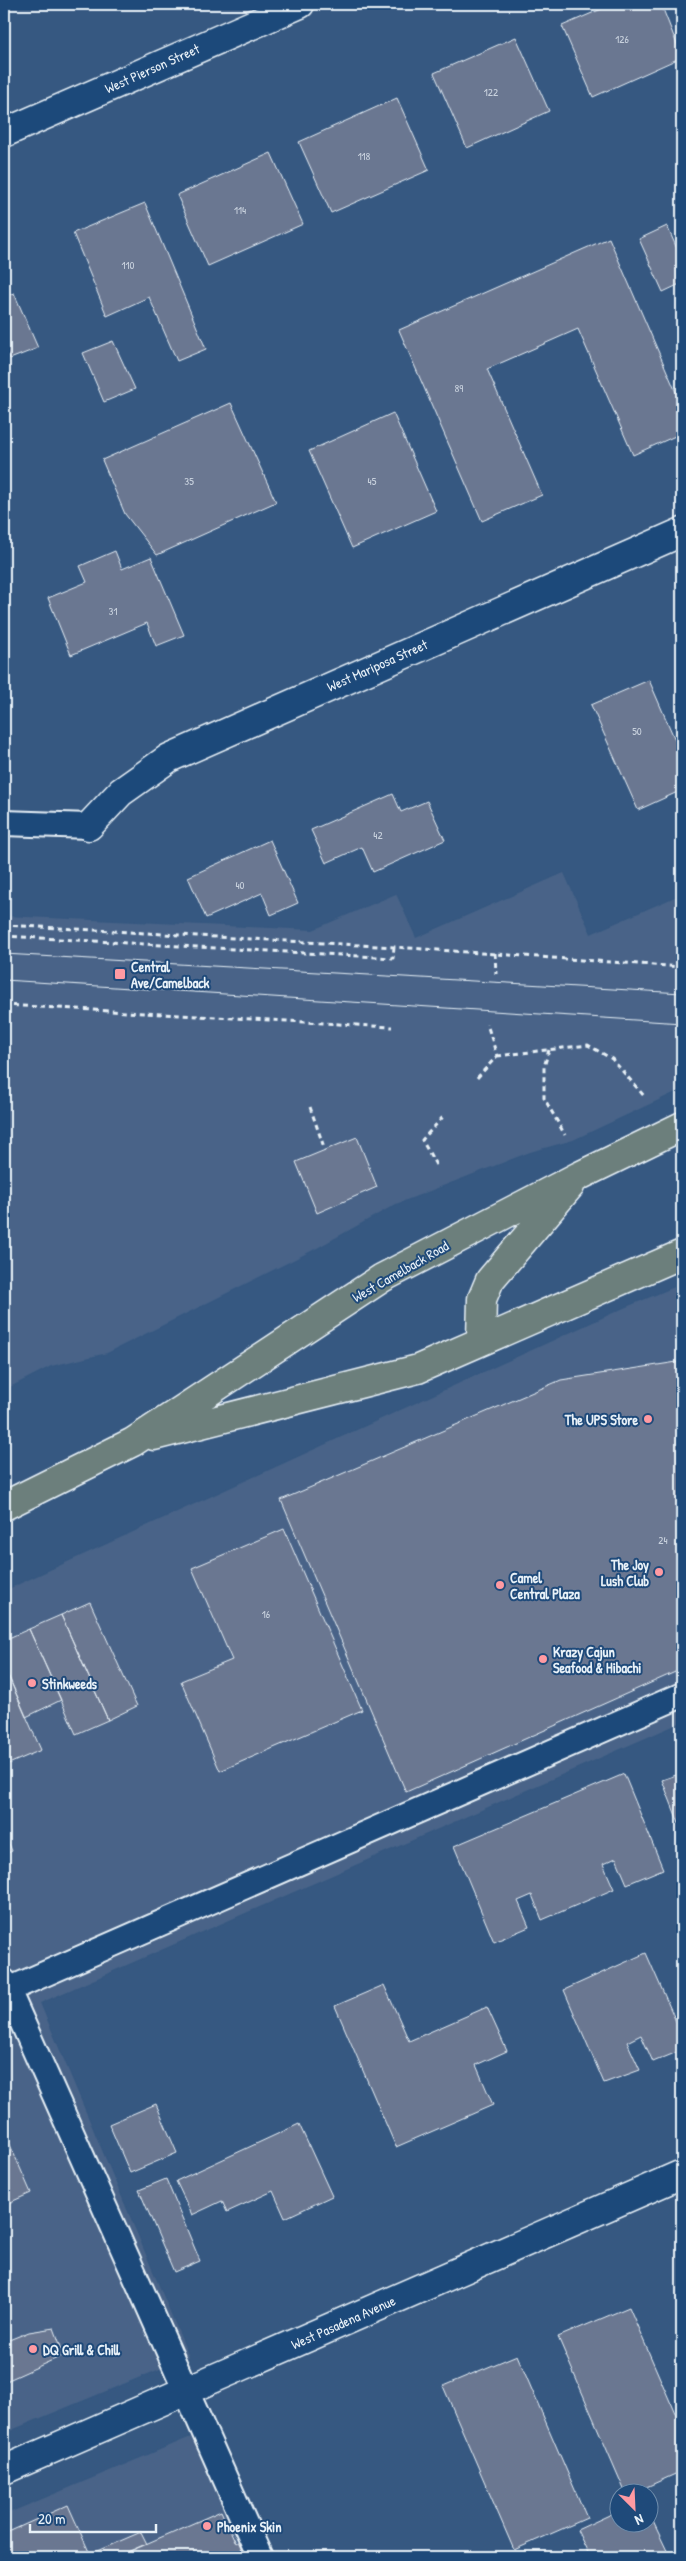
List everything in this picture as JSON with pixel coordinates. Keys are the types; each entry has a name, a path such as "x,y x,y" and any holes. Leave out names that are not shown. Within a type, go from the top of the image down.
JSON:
{"main road":[{"name":"West Camelback Road","path":"4,1506 133,1442 382,1278 579,1176 682,1126"},
{"path":"481,1340 482,1299 490,1280 579,1176"},
{"name":"West Camelback Road","path":"133,1442 418,1369 682,1254"}],"street":[{"name":"West Pierson Street","path":"4,133 300,4"},
{"name":"West Mariposa Street","path":"89,826 121,792 169,758 682,532"},
{"name":"West Pasadena Avenue","path":"4,2470 682,2174"}],"lane":[{"path":"4,823 89,826"},
{"path":"260,2557 6,1985 682,1695"}],"path":[{"path":"4,925 394,946 682,967"},
{"path":"4,936 393,958 394,946"},
{"path":"495,953 496,974"},
{"path":"4,1005 392,1027"},
{"path":"487,1024 497,1056"},
{"path":"477,1078 497,1056 588,1045 612,1059 645,1097"},
{"path":"549,1050 544,1067 544,1098 565,1135"},
{"path":"310,1107 325,1150"},
{"path":"436,1165 422,1140 443,1117"}],"shaded area":[{"path":"564,873 591,934 682,894 682,1089 573,1140 530,1152 396,1204 317,1248 107,1353 51,1366 4,1390 4,916 313,930 396,894 416,938"},
{"path":"682,1284 682,1722 40,2003 189,2357 4,2433 4,1591 624,1308"},
{"path":"203,2432 260,2557 4,2557 4,2515"}],"building":[{"path":"613,4 661,4 682,57 593,97 562,26"},
{"path":"516,37 549,111 467,148 434,73"},
{"path":"397,98 429,170 331,213 299,142"},
{"path":"271,153 303,224 208,266 177,195"},
{"path":"145,203 206,349 177,361 149,297 107,316 73,233"},
{"path":"667,226 682,260 682,283 663,292 639,239"},
{"path":"609,238 682,406 682,433 633,455 578,329 487,369 542,495 482,521 399,330"},
{"path":"4,285 8,295 14,293 38,348 10,359 4,345"},
{"path":"113,341 135,389 104,402 83,353"},
{"path":"231,403 276,502 157,555 125,514 102,460"},
{"path":"393,413 436,511 352,548 309,451"},
{"path":"115,551 122,569 151,557 184,635 156,646 147,623 71,655 48,598 87,582 80,566"},
{"path":"649,680 682,756 682,790 638,810 591,705"},
{"path":"393,794 401,812 427,801 445,840 373,872 362,847 326,863 311,830"},
{"path":"270,840 298,903 271,915 262,893 206,918 188,877"},
{"path":"357,1137 377,1187 317,1213 296,1162"},
{"name":"Camel Central Plaza","path":"677,1362 682,1374 682,1669 406,1792 281,1500 561,1380"},
{"path":"284,1529 362,1710 220,1771 181,1681 232,1660 192,1568"},
{"path":"90,1602 137,1706 108,1720 61,1615"},
{"path":"61,1615 108,1720 76,1734 29,1629"},
{"name":"Stinkweeds","path":"29,1629 61,1700 26,1717 4,1666 4,1640"},
{"path":"4,1666 41,1750 4,1766"},
{"path":"682,1773 682,1831 662,1780"},
{"path":"624,1774 663,1869 627,1884 616,1858 603,1864 614,1889 542,1920 532,1895 518,1901 529,1927 494,1942 454,1846"},
{"path":"4,1831 12,1851 4,1855"},
{"path":"646,1953 682,2035 682,2050 653,2062 641,2035 627,2042 640,2070 604,2083 564,1990"},
{"path":"384,1985 409,2041 487,2007 507,2051 476,2065 493,2105 396,2147 335,2006"},
{"path":"156,2104 177,2153 130,2173 109,2124"},
{"path":"299,2124 332,2196 285,2218 273,2191 227,2212 222,2201 192,2215 176,2181"},
{"path":"4,2131 31,2193 4,2205"},
{"path":"166,2179 200,2261 174,2272 139,2190"},
{"path":"629,2307 682,2429 682,2471 653,2484 622,2484 558,2337"},
{"name":"DQ Grill & Chill","path":"54,2328 64,2355 4,2382 4,2342 29,2332"},
{"path":"517,2355 587,2518 514,2550 443,2386"},
{"path":"68,2505 90,2554 141,2532 147,2544 116,2557 4,2557 4,2534"},
{"name":"Phoenix Skin","path":"221,2511 236,2543 239,2541 246,2557 116,2557"},
{"path":"608,2516 608,2534 658,2534 658,2532 670,2557 590,2557 577,2530"}],"tram line":[{"path":"4,954 682,993"},
{"path":"4,980 682,1023"}],"place":[{"name":"Central Ave/Camelback","path":"120,974"},
{"name":"The UPS Store","path":"648,1419"},
{"name":"The Joy Lush Club","path":"659,1572"},
{"name":"Camel Central Plaza","path":"500,1585"},
{"name":"Krazy Cajun Seafood & Hibachi","path":"543,1659"},
{"name":"Stinkweeds","path":"32,1683"},
{"name":"DQ Grill & Chill","path":"33,2349"},
{"name":"Phoenix Skin","path":"207,2526"}]}
